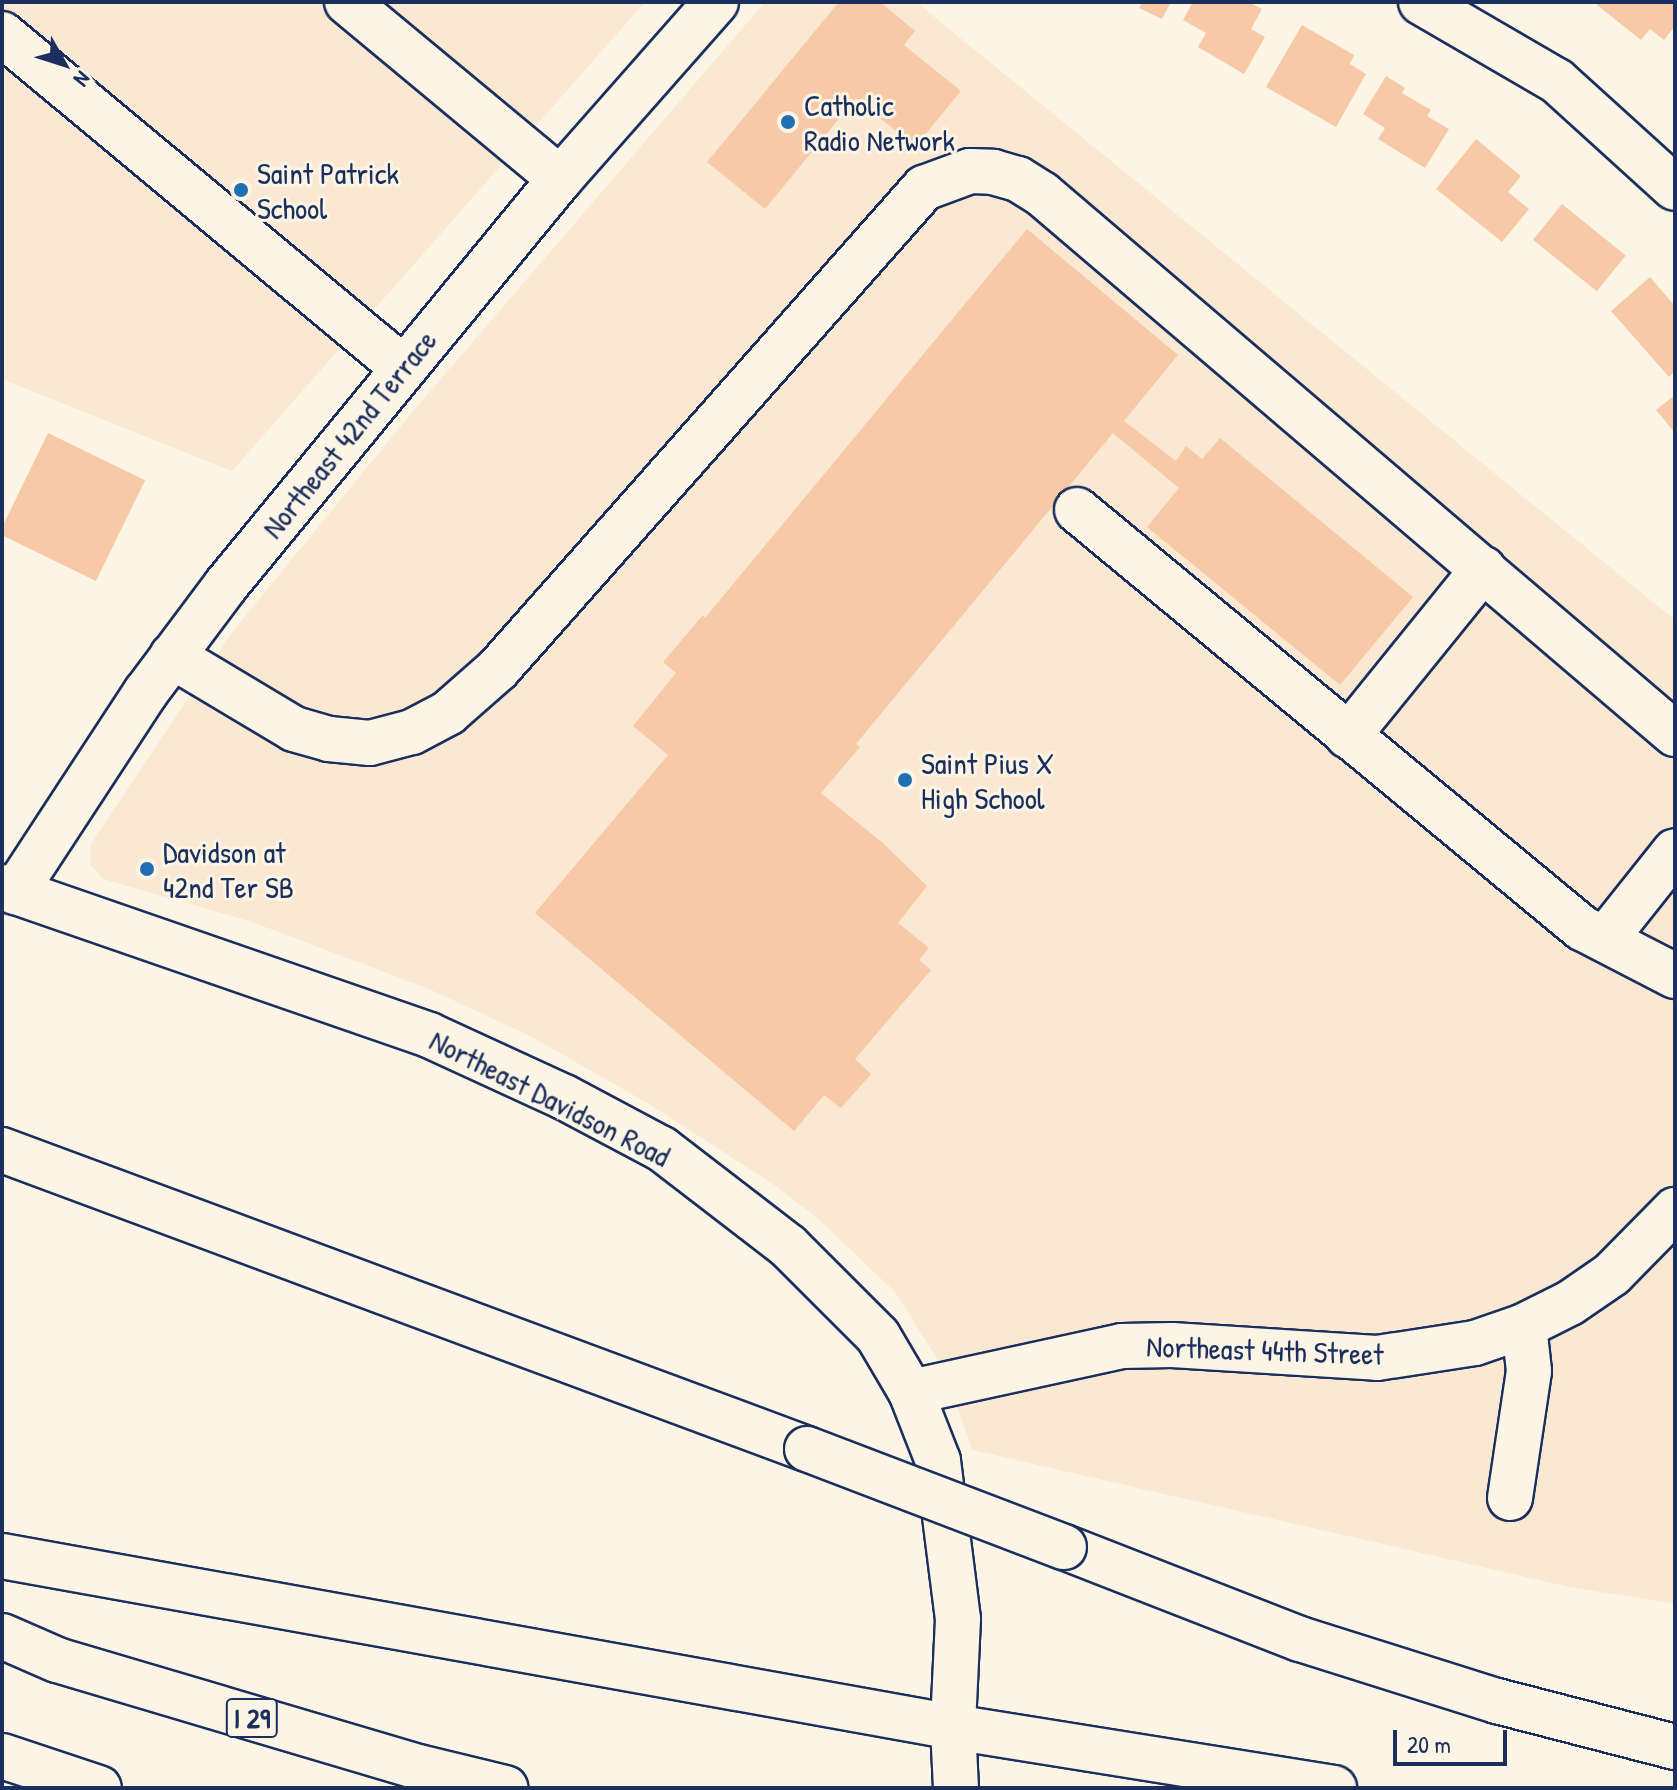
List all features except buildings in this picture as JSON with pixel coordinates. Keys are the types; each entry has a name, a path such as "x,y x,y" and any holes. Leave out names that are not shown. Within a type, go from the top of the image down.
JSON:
{"main road":[{"path":"347,2 560,179"},
{"name":"Northeast 42nd Terrace","path":"8,889 172,656 402,367 560,179 716,2"},
{"path":"1421,2 1557,81 1675,188"},
{"path":"2,34 402,367"},
{"path":"172,656 294,729 329,739 370,743 412,732 448,713 498,669 914,198 924,188 970,171 1018,179 1042,194 1675,734"},
{"path":"1077,510 1582,928 1675,976"},
{"path":"1348,736 1483,569"},
{"path":"1605,939 1675,851"},
{"name":"Northeast Davidson Road","path":"8,889 429,1035 564,1097 662,1149 788,1246 878,1336 911,1392 938,1461 958,1619 953,1727 956,1788"},
{"path":"2,1150 807,1449 1300,1639 1497,1701 1675,1747"},
{"name":"Northeast 44th Street","path":"911,1392 1122,1346 1172,1345 1377,1358 1475,1343 1524,1326 1570,1303 1612,1274 1674,1213"},
{"path":"1510,1498 1529,1371 1524,1326"},
{"path":"2,1556 953,1727 1334,1788"},
{"name":"I 29","path":"2,1636 72,1665 419,1767 505,1788"},
{"path":"2,1756 99,1788"}],"shaded area":[{"name":"Saint Patrick School","path":"2,2 645,2 232,471 2,379"},
{"name":"Saint Pius X High School","path":"765,2 916,2 1675,620 1675,1604 1570,1587 972,1450 945,1371 895,1292 815,1216 773,1184 649,1104 532,1037 429,989 252,922 103,879 90,864 91,844 233,631 409,416"}],"place":[{"name":"Catholic Radio Network","path":"788,122"},
{"name":"Saint Patrick School","path":"241,190"},
{"name":"Saint Pius X High School","path":"905,780"},
{"name":"Davidson at 42nd Ter SB","path":"147,869"}]}
